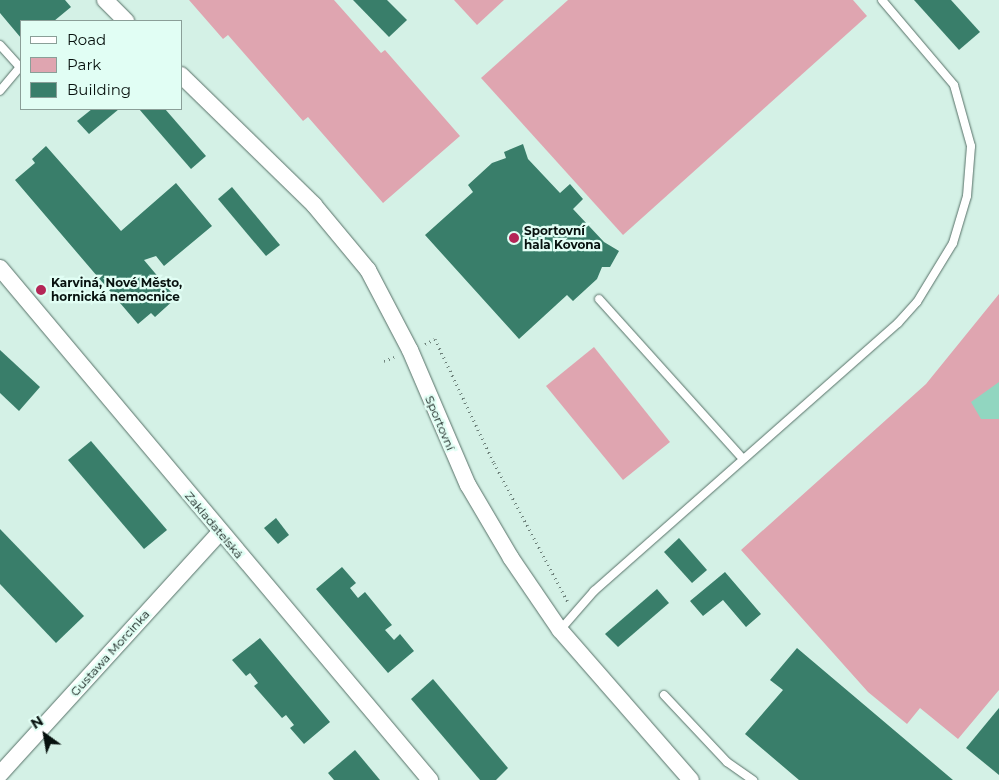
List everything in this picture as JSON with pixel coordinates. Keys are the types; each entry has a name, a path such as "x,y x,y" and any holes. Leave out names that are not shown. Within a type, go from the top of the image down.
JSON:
{"street":[{"path":"105,0 125,20"},
{"name":"Sportovní","path":"182,76 314,205 368,270 410,350 468,485 511,558 560,630 690,780"},
{"name":"Zakladatelská","path":"0,268 430,780"},
{"name":"Gustawa Morcinka","path":"0,774 220,532"}],"lane":[{"path":"560,630 594,591 742,458 898,323 934,277 956,234 967,196 971,146 954,84 882,0"},
{"path":"0,45 20,67 0,91"},
{"path":"599,299 742,458"},
{"path":"664,695 727,762 753,780"}],"path":[{"path":"384,361 435,339 494,463 574,613"}],"green space":[{"path":"189,0 334,0 381,53 385,50 460,136 383,203 308,117 303,121 228,35 223,39"},
{"path":"454,0 504,0 477,25"},
{"path":"568,0 853,0 867,16 623,235 481,78"},
{"path":"999,294 999,690 958,739 920,708 907,724 868,692 741,550 926,384"},
{"path":"594,347 670,442 623,480 546,386"}],"shaded area":[{"path":"999,382 999,419 981,419 971,402"}],"building":[{"path":"0,0 65,0 71,7 55,20 20,20 20,37 0,13"},
{"path":"353,0 387,0 407,20 389,37"},
{"path":"914,0 951,0 980,32 959,50"},
{"path":"91,110 118,110 89,134 77,121"},
{"path":"140,110 166,110 206,156 191,169"},
{"name":"Sportovní hala Kovona","path":"523,144 528,159 560,193 570,184 583,199 573,209 604,242 619,251 610,267 602,267 597,279 573,301 567,295 519,339 425,235 473,192 468,185 492,163 506,158 504,152"},
{"path":"46,146 121,231 176,183 212,226 164,266 156,256 144,260 176,298 155,317 151,313 138,324 15,180 35,163 32,159"},
{"path":"232,187 280,245 266,256 218,199"},
{"path":"0,350 40,387 19,411 0,393"},
{"path":"91,441 167,530 144,549 68,460"},
{"path":"276,518 289,535 278,544 264,528"},
{"path":"0,529 84,616 56,643 0,584"},
{"path":"679,538 707,570 692,583 664,552"},
{"path":"342,567 356,583 350,588 358,598 365,592 392,625 385,630 394,640 400,634 414,651 388,673 316,589"},
{"path":"725,572 761,614 746,627 723,600 703,616 690,601"},
{"path":"657,589 669,603 618,647 605,634"},
{"path":"260,638 330,722 304,744 290,728 294,725 286,715 282,718 254,686 258,683 250,673 246,676 232,660"},
{"path":"797,648 953,780 799,780 745,734 783,690 770,680"},
{"path":"433,679 508,768 496,780 480,780 411,699"},
{"path":"999,708 999,775 966,748"},
{"path":"355,750 380,780 334,780 328,773"}],"place":[{"name":"Sportovní hala Kovona","path":"514,238"},
{"name":"Karviná, Nové Město, hornická nemocnice","path":"41,290"}]}
